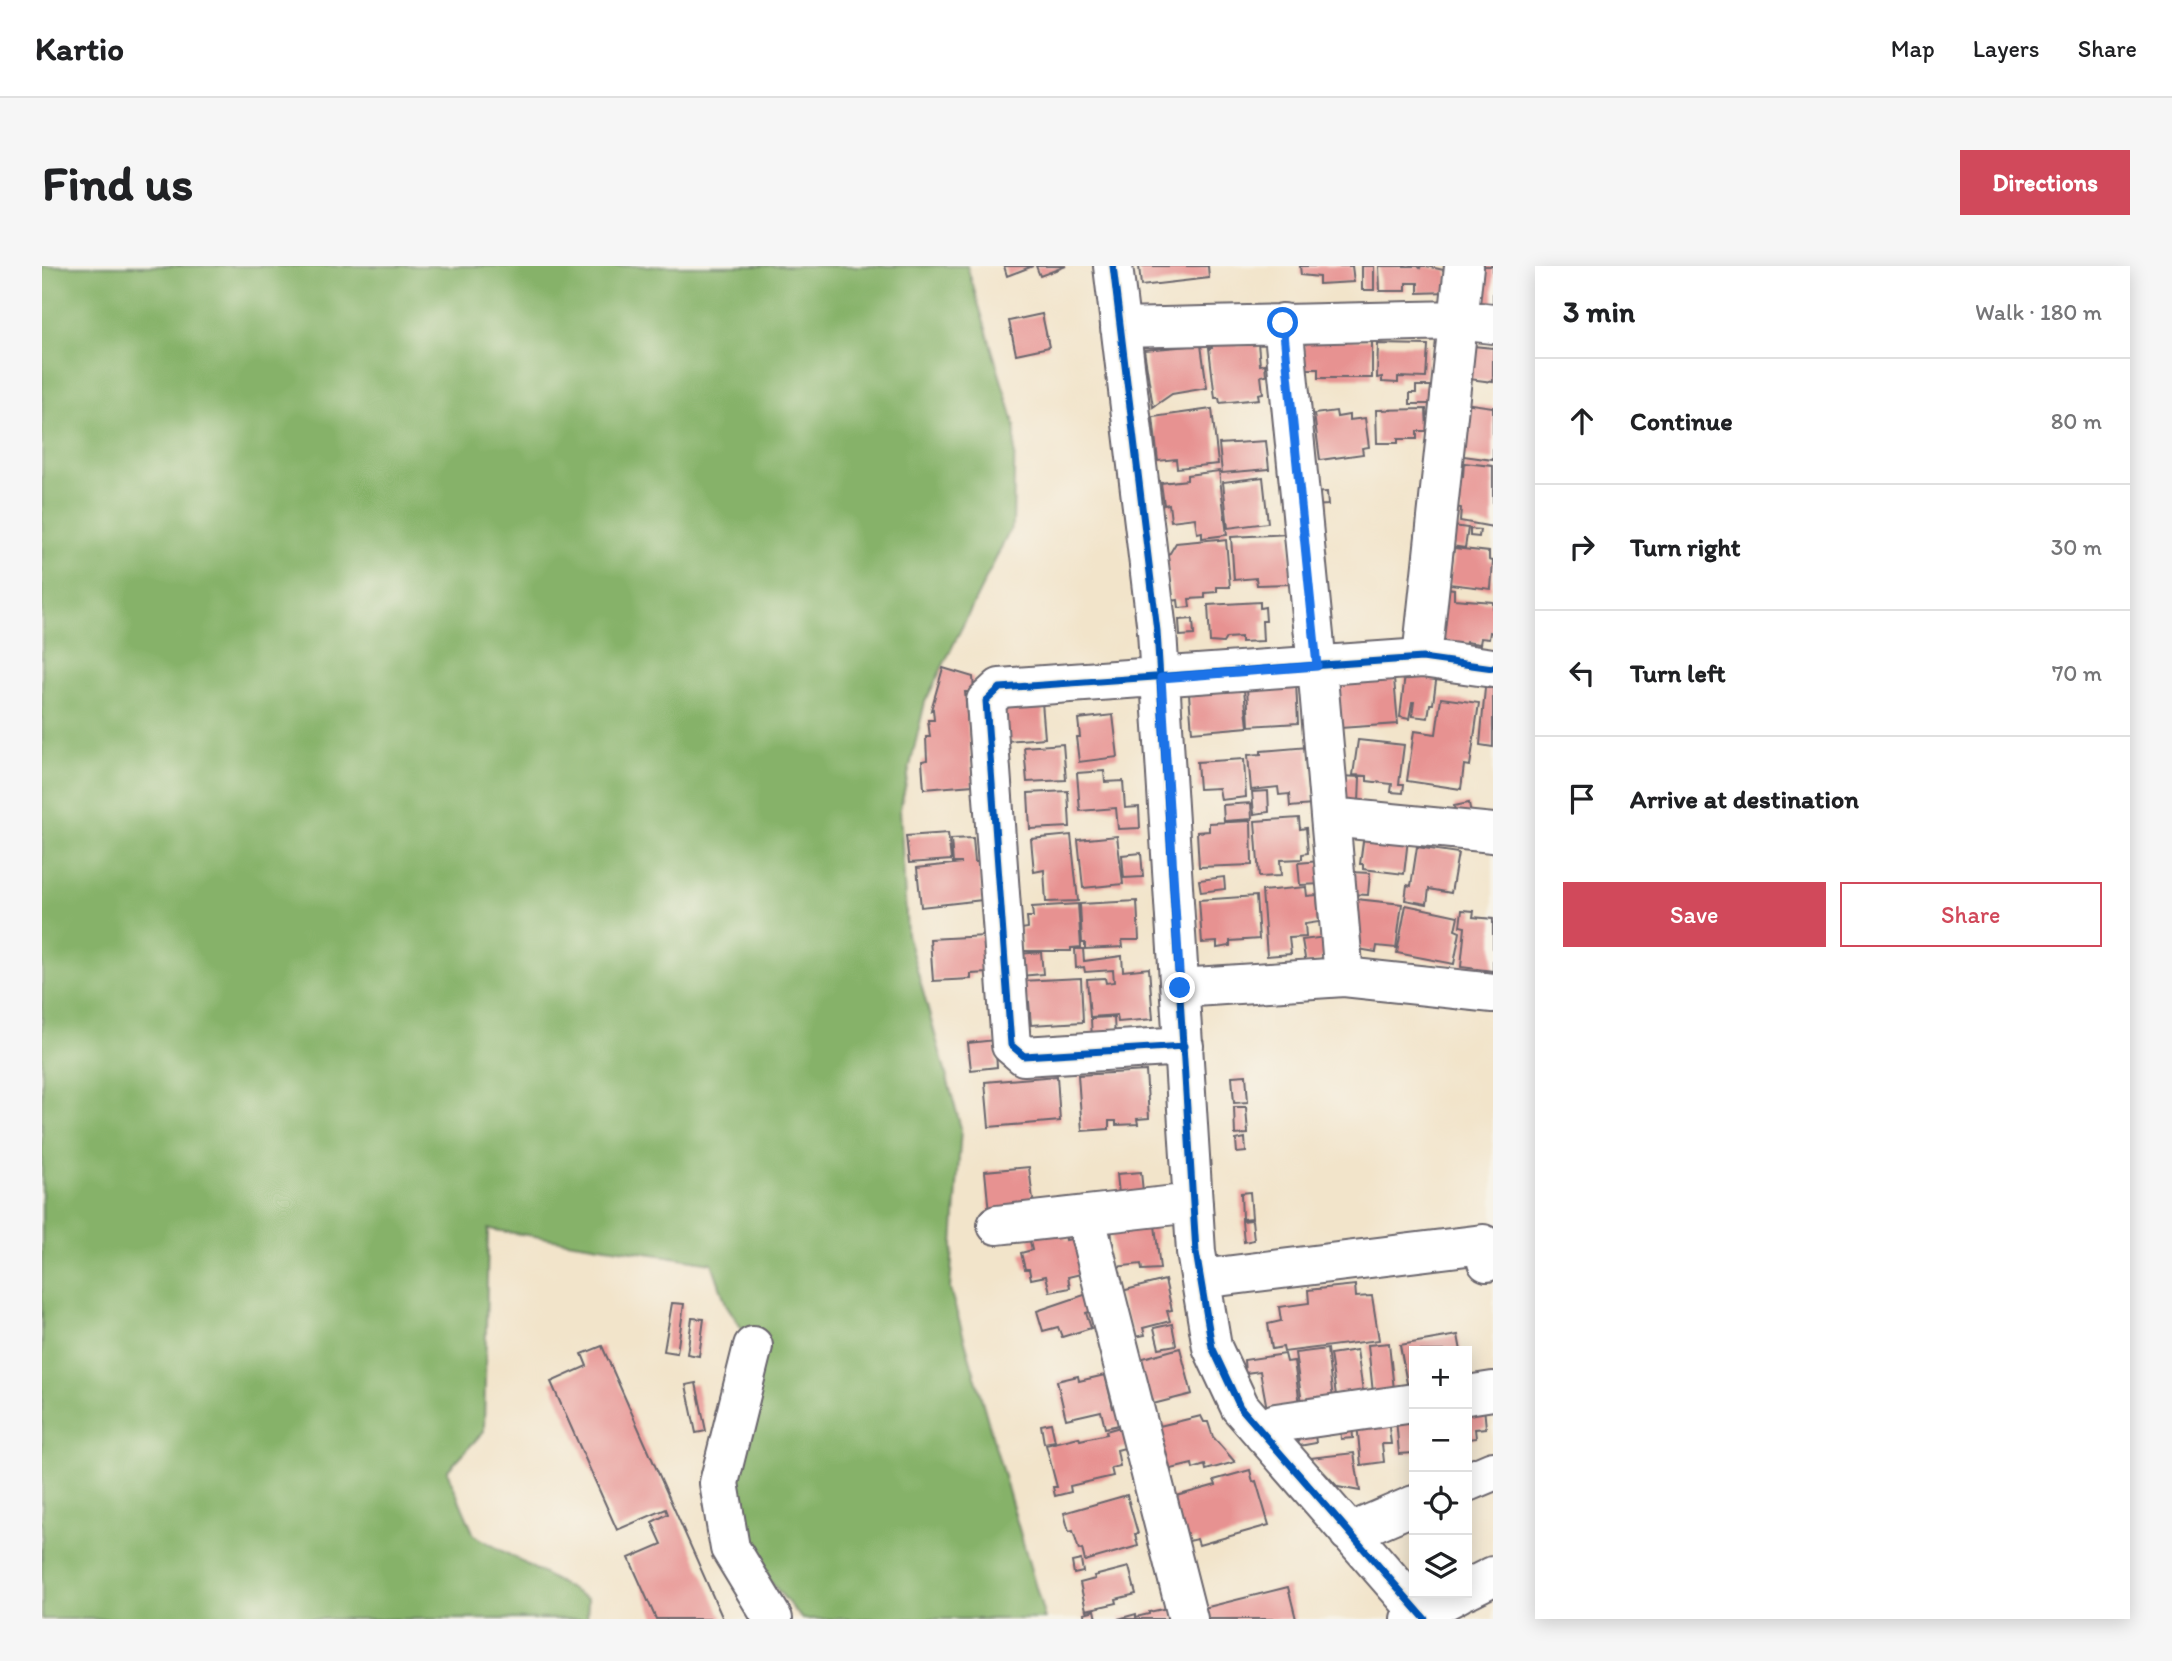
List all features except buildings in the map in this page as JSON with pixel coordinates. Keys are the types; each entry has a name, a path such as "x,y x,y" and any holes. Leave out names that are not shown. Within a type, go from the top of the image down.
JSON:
{"street":[{"path":"1113,266 1157,631 1196,1252 1212,1347 1240,1407 1418,1617 1451,1598"},
{"path":"1422,658 1475,322 1464,266"},
{"path":"1120,328 1283,323 1475,322"},
{"path":"1283,323 1317,666 1343,976"},
{"path":"1184,1046 1024,1056 1011,1045 986,701 1000,688 1422,658 1493,668"},
{"path":"1330,817 1493,833"},
{"path":"1180,988 1343,976 1493,993"},
{"path":"997,1225 1193,1203"},
{"path":"1085,1216 1188,1619"},
{"path":"1201,1279 1483,1244 1487,1262"},
{"path":"753,1346 719,1483 730,1548 773,1619"},
{"path":"1472,1394 1493,1391"},
{"path":"1264,1435 1276,1423 1409,1404"},
{"path":"1472,1480 1493,1471"},
{"path":"1349,1533 1409,1507"},
{"path":"1472,1587 1493,1577"}],"green space":[{"path":"42,266 967,266 1015,426 1013,524 925,702 900,809 907,934 961,1128 950,1289 1045,1619 802,1619 770,1581 737,1498 753,1346 726,1304 712,1263 488,1229 484,1431 447,1471 474,1535 588,1599 587,1619 42,1619"}],"cycle path":[{"path":"1113,266 1157,631 1196,1252 1212,1347 1240,1407 1425,1619"},
{"path":"1184,1046 1024,1056 1011,1045 986,701 1000,688 1422,658 1493,668"}],"route":[{"path":"1180,988 1161,678 1317,666 1283,323"}]}
